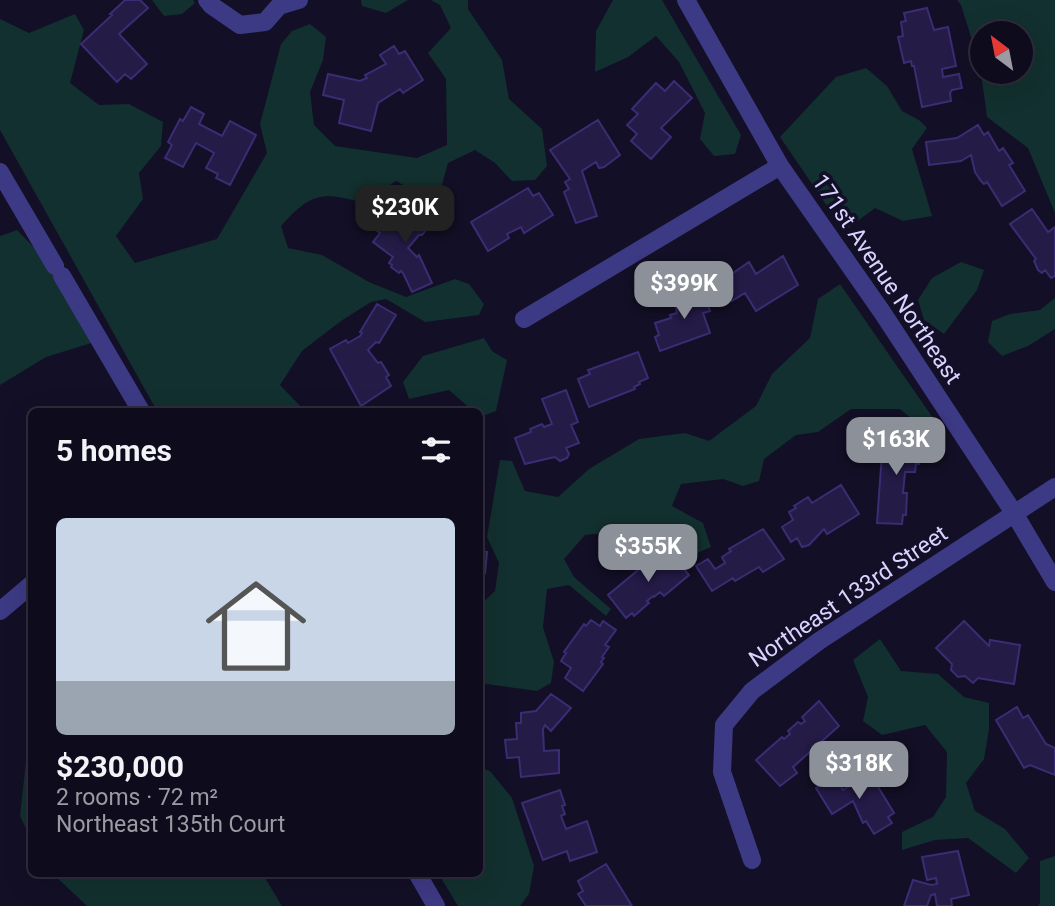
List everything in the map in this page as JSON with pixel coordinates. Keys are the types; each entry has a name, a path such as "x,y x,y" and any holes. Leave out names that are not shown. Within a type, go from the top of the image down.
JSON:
{"street":[{"path":"207,0 240,26 265,22 277,3 299,0"},
{"name":"171st Avenue Northeast","path":"686,0 780,166 882,312 1014,513 1055,582"},
{"path":"524,319 780,166"},
{"path":"0,172 139,408"},
{"name":"Northeast 133rd Street","path":"752,859 722,772 724,725 752,691 819,641 1055,487"},
{"path":"0,611 28,587"},
{"path":"419,877 436,906"}],"green space":[{"path":"152,0 193,0 195,3 182,14 164,16"},
{"path":"361,0 408,0 386,13 362,6"},
{"path":"431,0 468,0 468,9 502,60 509,99 542,129 547,166 535,180 512,181 495,163 475,150 448,163 441,188 425,197 396,181 364,203 327,196 309,201 281,226 288,248 322,255 369,282 406,297 455,279 469,284 484,304 479,315 425,322 386,299 371,302 302,351 280,385 302,408 155,408 0,130 0,19 29,33 75,14 84,30 70,83 99,105 129,104 163,122 161,146 139,173 143,199 116,236 135,263 217,239 267,153 260,124 281,44 292,31 310,24 326,37 323,60 310,92 314,125 335,146 417,158 447,145 446,79 428,53 451,28 440,5"},
{"path":"613,0 662,0 741,135 735,154 714,156 700,139 705,113 679,62 656,36 628,57 595,72 596,31"},
{"path":"957,0 1055,0 1055,213 1028,148 987,117 982,84 1033,84 1033,21 970,21 970,34"},
{"path":"866,68 887,86 902,111 919,120 927,128 912,149 932,216 903,221 875,208 844,231 780,137 836,77"},
{"path":"17,230 62,276 98,341 46,357 0,385 0,236"},
{"path":"961,262 984,270 977,290 944,334 924,320 918,300 932,278"},
{"path":"840,284 933,418 920,426 900,409 851,409 818,432 796,435 764,459 759,481 743,486 723,479 681,484 672,506 703,523 711,547 690,556 669,542 651,552 636,551 638,536 614,532 585,535 564,559 574,577 611,609 606,616 569,585 547,589 543,627 554,662 551,683 537,691 483,683 483,602 495,591 499,563 487,537 500,460 512,461 525,491 558,497 589,469 639,439 685,433 709,441 756,406 772,374 810,338 818,299"},
{"path":"1055,298 1055,329 1028,346 1002,356 988,342 992,321 1010,314 1040,310"},
{"path":"484,338 492,351 507,360 496,411 483,416 483,408 470,408 449,390 409,399 403,382 423,356"},
{"path":"880,639 901,671 938,674 964,697 989,703 989,729 984,759 966,783 975,811 1005,829 1029,858 1016,873 968,838 935,840 902,850 902,832 933,817 946,797 947,752 925,725 882,735 863,721 868,697 853,660"},
{"path":"28,743 28,833 20,816"},
{"path":"483,769 490,771 512,798 534,866 529,894 520,906 458,906 440,877 483,877"},
{"path":"1055,856 1055,906 1038,906 1040,861"},
{"path":"56,877 264,877 282,906 87,906"}],"building":[{"path":"125,0 140,0 148,8 119,34 147,64 131,79 125,74 117,82 81,44"},
{"path":"927,8 934,30 948,27 956,66 942,69 943,77 959,74 962,88 952,90 951,101 922,107 914,66 911,61 904,63 898,37 903,36 901,22 906,21 904,13"},
{"path":"394,46 399,54 405,51 423,80 403,93 400,89 378,103 371,131 339,123 344,100 323,95 328,74 360,81 367,78 365,75 386,64 380,55"},
{"path":"674,81 692,98 661,128 671,137 651,159 631,141 637,134 627,125 638,114 632,109 656,83 665,91"},
{"path":"191,107 204,114 199,124 222,136 230,121 256,135 230,185 216,178 218,174 206,168 214,153 196,143 183,167 165,158 172,145 168,142 180,119 183,121"},
{"path":"598,120 620,155 604,167 599,168 596,162 582,171 597,216 576,223 564,192 569,189 565,182 570,179 550,150"},
{"path":"978,125 984,135 988,132 999,151 1003,148 1013,163 1009,165 1025,191 1002,206 987,182 984,184 975,172 971,155 961,161 929,165 926,142 957,138"},
{"path":"528,188 533,196 539,193 553,215 524,233 521,227 507,234 509,238 488,251 471,222"},
{"path":"418,204 432,214 423,226 425,231 408,248 417,257 419,255 432,283 412,292 403,273 391,267 389,263 393,257 373,242 380,233 376,230 387,213 394,218 400,210 409,216"},
{"path":"1032,209 1048,232 1055,227 1055,276 1051,278 1045,270 1042,273 1038,270 1034,261 1036,259 1010,224"},
{"path":"783,256 798,285 756,311 745,293 732,301 720,282 749,262 756,274"},
{"path":"702,288 710,311 703,313 710,333 660,351 655,337 659,335 655,323 677,313 674,298"},
{"path":"377,304 396,315 379,343 376,342 368,350 378,363 381,362 389,375 386,377 391,386 361,406 330,349 360,336"},
{"path":"638,352 648,378 639,382 635,389 589,407 578,379 590,374 588,370"},
{"path":"566,390 578,422 571,425 579,443 566,448 569,454 560,461 555,457 525,464 515,438 542,424 544,427 552,424 542,399"},
{"path":"901,430 915,431 914,452 920,452 915,472 905,472 903,493 907,493 906,515 903,515 902,524 877,523 883,439 901,440"},
{"path":"841,485 859,514 827,534 824,529 809,545 802,547 797,538 791,542 782,527 793,520 789,512 796,508 794,506 808,497 812,503"},
{"path":"763,529 784,559 763,572 759,567 735,581 733,578 712,591 696,566 708,559 715,569 725,563 722,557 731,551 729,549"},
{"path":"483,551 487,552 483,573"},
{"path":"660,552 664,557 670,552 689,575 664,596 660,592 653,596 634,616 632,613 626,618 608,595"},
{"path":"591,620 600,626 603,621 616,630 605,645 609,647 602,657 603,664 583,691 565,678 571,668 561,661 566,653 564,652 584,624 586,626"},
{"path":"964,621 989,646 990,640 1020,645 1014,684 978,678 973,683 965,676 958,677 951,670 952,664 936,648"},
{"path":"551,694 571,708 551,731 545,725 543,729 544,751 559,750 559,773 521,777 519,757 507,758 505,740 517,739 516,723 521,723 521,713 536,711"},
{"path":"819,701 839,726 793,767 797,773 780,786 756,760 782,737 784,739 790,734 788,731 798,722 801,724 805,721 802,717"},
{"path":"1017,707 1023,718 1028,715 1046,744 1055,748 1055,775 1030,765 1024,768 996,720"},
{"path":"869,772 894,813 888,817 892,823 874,834 866,821 863,823 853,801 832,814 816,788 835,777 843,790"},
{"path":"560,790 565,805 562,806 565,814 561,816 566,829 587,821 597,852 570,861 567,851 543,860 522,803"},
{"path":"958,851 969,895 951,899 952,906 937,906 935,894 931,895 927,906 904,906 913,880 937,884 936,878 927,880 922,857"},
{"path":"606,864 632,906 586,906 578,894 583,891 578,881"}]}
